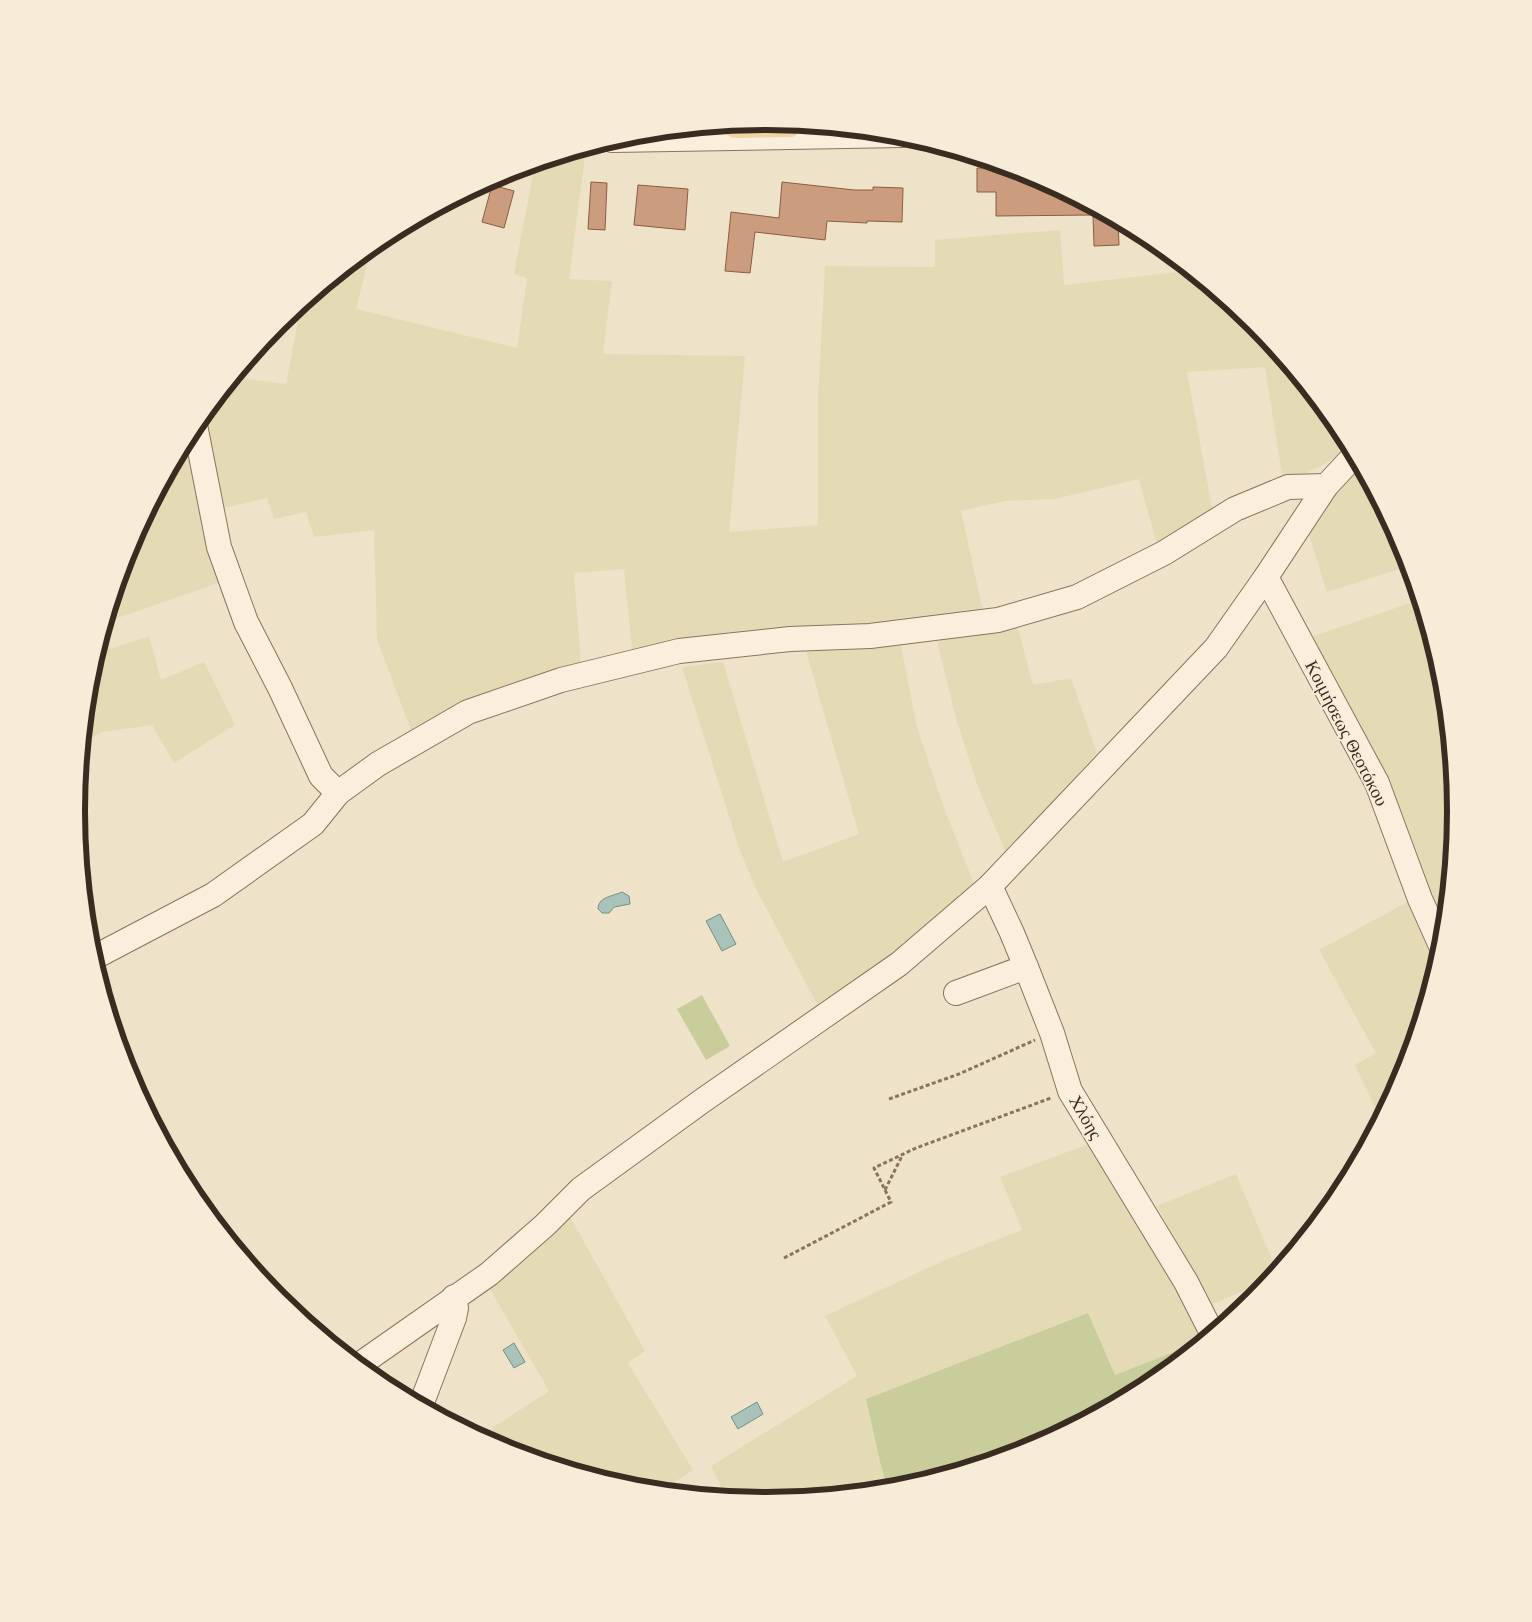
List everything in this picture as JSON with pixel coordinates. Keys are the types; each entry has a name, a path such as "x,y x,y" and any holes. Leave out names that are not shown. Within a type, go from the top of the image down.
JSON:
{"street":[{"path":"657,139 854,136"},
{"path":"197,438 219,547 246,622 280,688 321,776 338,793"},
{"path":"365,1361 489,1274 545,1225 580,1189 702,1101 899,964 990,886 1216,648 1326,486 1350,461"},
{"path":"100,954 213,894 313,824 338,793 378,764 468,712 561,680 679,651 790,639 870,636 998,620 1077,597 1164,553 1235,509 1288,487 1326,486"},
{"name":"Κοιμήσεως Θεοτόκου","path":"1266,577 1377,783 1420,899 1436,934"},
{"name":"Χλόης","path":"990,886 1026,967 1052,1033 1070,1091 1186,1282 1209,1328"},
{"path":"956,993 1026,967"},
{"path":"423,1400 454,1318 456,1308 454,1297"}],"path":[{"path":"889,1099 958,1074 1052,1033"},
{"path":"784,1258 891,1202 874,1168 976,1125 1070,1091"},
{"path":"885,1190 904,1154"}],"shaded area":[{"path":"585,154 569,279 612,281 603,354 745,356 729,532 818,525 818,400 825,266 935,267 935,240 1060,230 1064,285 1178,272 1178,269 1248,329 1306,396 1343,450 1325,464 1283,481 1265,367 1187,372 1213,513 1159,552 1139,479 1055,499 1005,501 961,511 984,616 633,659 624,569 574,573 581,664 498,688 411,730 377,640 374,530 314,537 306,512 274,519 267,498 219,509 202,430 241,378 286,384 299,315 351,271 369,258 356,309 517,348 527,278 514,274 534,171"},
{"path":"193,444 224,581 113,620 137,550 155,510 176,470"},
{"path":"1352,465 1377,510 1402,568 1327,592 1306,526"},
{"path":"1414,602 1434,678 1446,766 1446,856 1439,914 1390,789 1311,637"},
{"path":"1016,621 1033,685 1071,678 1097,753 1006,853 978,787 955,715 937,642"},
{"path":"149,636 161,680 204,662 235,725 174,763 152,725 103,732 89,739 98,678 107,640 111,649"},
{"path":"901,646 917,727 943,805 974,884 901,947 817,1004 755,887 739,848 682,667 723,662 783,862 859,834 806,651"},
{"path":"1413,899 1434,946 1411,1030 1377,1112 1355,1065 1376,1053 1319,950"},
{"path":"1097,1141 1201,1334 1186,1347 1115,1375 1087,1313 866,1399 886,1481 811,1491 723,1491 711,1466 857,1376 825,1316 945,1260 1022,1230 1000,1177"},
{"path":"1236,1174 1274,1264 1253,1287 1212,1304 1157,1206"},
{"path":"568,1213 645,1351 628,1363 693,1470 670,1485 633,1479 547,1456 496,1436 492,1428 549,1391 487,1284"}],"green space":[{"path":"702,995 730,1046 706,1060 677,1009"},
{"path":"1088,1313 1115,1375 1186,1347 1106,1401 1067,1422 985,1456 899,1479 886,1481 866,1399"}],"water":[{"path":"622,892 629,896 630,904 614,907 609,913 602,913 598,909 603,899"},
{"path":"720,914 736,944 722,951 706,921"},
{"path":"514,1343 525,1362 514,1368 503,1350"},
{"path":"757,1402 763,1414 738,1429 731,1417"}],"building":[{"path":"977,168 990,168 1027,182 1067,200 1106,221 1118,229 1119,245 1094,246 1093,215 996,216 996,192 977,192"},
{"path":"591,182 607,183 605,230 588,229"},
{"path":"782,182 854,190 873,190 873,187 903,188 902,222 827,221 825,240 755,232 750,273 725,271 731,212 779,218"},
{"path":"638,185 688,189 685,230 634,225"},
{"path":"496,186 514,191 504,228 482,222 491,188"}]}
